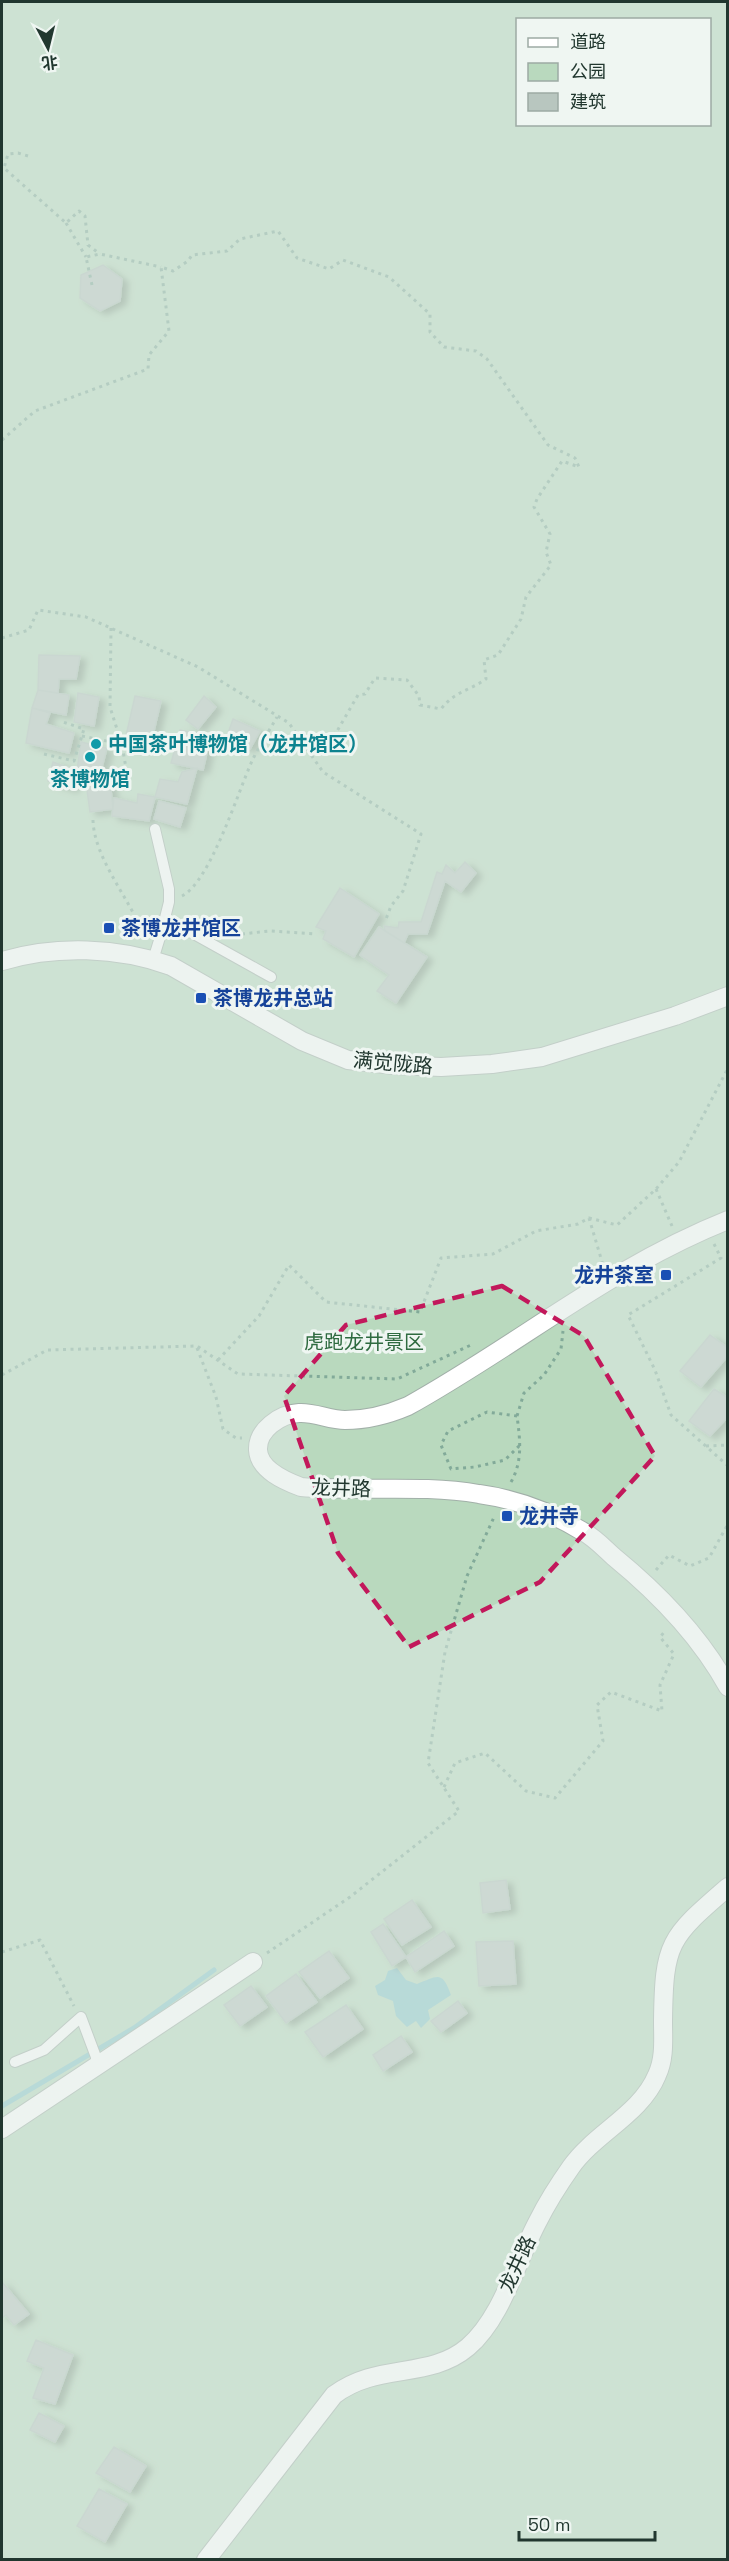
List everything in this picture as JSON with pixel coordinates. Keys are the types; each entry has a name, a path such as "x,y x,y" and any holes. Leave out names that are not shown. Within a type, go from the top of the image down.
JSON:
{"street":[{"name":"满觉陇路","path":"2,961 47,951 109,951 153,960 179,971 302,1041 348,1060 394,1065 441,1067 492,1064 542,1056 675,1017 728,996"},
{"path":"261,1438 265,1429 276,1421 299,1413 342,1420 363,1419 387,1415 408,1406 607,1279 678,1241 728,1220"},
{"name":"龙井路","path":"261,1438 258,1443 258,1456 269,1470 283,1480 301,1487 440,1489 503,1499 554,1515 585,1532 661,1598 710,1659 728,1687"},
{"name":"龙井路","path":"206,2559 334,2395 348,2384 367,2376 422,2368 444,2360 467,2348 487,2327 538,2220 573,2165 645,2095 658,2075 663,2051 664,1977 672,1944 683,1927 728,1887"},
{"path":"2,2129 96,2061 253,1962"}],"lane":[{"path":"153,960 170,902 170,889 155,829"},
{"path":"161,934 168,929 180,929 192,933 271,977"},
{"path":"15,2062 44,2050 81,2016 96,2061"}],"path":[{"path":"28,156 18,153 8,154 4,168 66,223 86,257 92,285"},
{"path":"66,223 79,211 85,216 88,244 100,254"},
{"path":"86,257 100,254 173,271 189,261 192,255 227,251 240,239 278,231 297,258 329,269 343,260 389,277 430,314 430,332 444,348 476,351 487,359 548,445 575,458 579,466 562,461 537,499 534,507 550,534 546,552 551,565 526,597 521,619 498,655 484,660 486,679 450,697 441,709 420,705 418,696 407,680 375,678 365,694 358,695 336,733 316,738 307,748"},
{"path":"2,440 35,411 148,369 149,355 169,331 161,267"},
{"path":"2,638 29,630 38,610 86,617 198,668 288,723 323,772 421,834 403,891 391,906 386,919"},
{"path":"111,628 110,707 122,745 130,791"},
{"path":"170,902 190,891 208,864 253,759 277,717"},
{"path":"44,754 74,761 84,729 60,722"},
{"path":"82,736 122,745"},
{"path":"93,820 93,835 98,850 134,913 153,960"},
{"path":"218,947 232,935 250,932 315,934"},
{"path":"218,1360 259,1316 289,1265 326,1302 420,1312 441,1258 492,1254 536,1231 578,1224 588,1218 617,1225 656,1189 679,1162 728,1068"},
{"path":"656,1189 678,1241"},
{"path":"588,1218 607,1279"},
{"path":"706,1228 721,1258 627,1314 655,1370 672,1415 728,1466"},
{"path":"253,1962 350,1897 459,1811 428,1763 445,1653 466,1576 516,1474 521,1444 517,1416 524,1392 544,1375 561,1349 566,1306"},
{"path":"2,1375 47,1350 197,1346 238,1374 397,1379 480,1342"},
{"path":"197,1346 216,1397 223,1430 236,1438 261,1438"},
{"path":"517,1416 487,1413 448,1431 441,1445 451,1469 476,1467 505,1460 521,1444"},
{"path":"706,1446 728,1445"},
{"path":"631,1571 651,1576 669,1555 690,1566 709,1558 728,1524"},
{"path":"444,1787 455,1763 485,1753 526,1791 555,1798 603,1741 597,1705 611,1692 662,1711 660,1685 674,1654 660,1637 677,1617"},
{"path":"2,1952 40,1940 81,2016"}],"highlighted area":[{"path":"502,1286 584,1336 655,1456 540,1582 409,1647 338,1553 284,1396 346,1325"}],"green space":[{"name":"虎跑龙井景区","path":"2,2 727,2 727,2559 2,2560"}],"water":[{"path":"397,1968 406,1980 417,1984 438,1977 442,1978 448,1987 451,1995 428,2010 430,2019 421,2028 416,2021 407,2027 396,2016 393,2001 378,1995 375,1986 385,1980 388,1971"}],"building":[{"path":"103,265 122,279 120,301 100,311 80,298 81,275"},
{"path":"39,655 80,656 76,679 59,679 58,693 38,690"},
{"path":"38,690 69,695 66,715 32,708"},
{"path":"78,693 99,697 94,726 74,722"},
{"path":"135,696 161,701 150,748 125,740"},
{"path":"204,696 216,707 198,729 186,720"},
{"path":"32,708 50,713 46,724 74,733 69,753 26,743"},
{"path":"233,719 260,731 250,749 226,739"},
{"path":"180,730 200,734 199,741 209,744 203,770 171,763"},
{"path":"81,742 107,748 100,775 77,771"},
{"path":"53,762 77,771 72,789 48,781"},
{"path":"197,768 187,804 155,797 160,779 178,782 182,772"},
{"path":"110,780 113,809 90,812 86,783"},
{"path":"138,794 155,797 149,821 112,816 114,798 137,803"},
{"path":"159,801 186,808 180,827 154,819"},
{"path":"465,862 476,873 461,892 445,881 427,934 408,934 404,943 385,931 384,926 398,928 399,922 421,922 437,872 442,874 446,865 455,873"},
{"path":"340,888 379,914 354,957 323,939 326,931 316,927"},
{"path":"379,927 427,957 396,1003 377,991 389,975 360,955"},
{"path":"710,1335 728,1348 728,1356 701,1387 680,1371"},
{"path":"714,1389 728,1398 728,1417 710,1436 689,1421"},
{"path":"506,1880 510,1909 483,1913 480,1883"},
{"path":"412,1900 431,1927 402,1945 384,1919"},
{"path":"383,1924 406,1957 392,1966 371,1932"},
{"path":"444,1931 454,1946 415,1972 406,1957"},
{"path":"513,1941 516,1984 479,1986 476,1942"},
{"path":"329,1951 349,1978 320,1998 299,1972"},
{"path":"296,1974 317,2002 286,2023 266,1996"},
{"path":"251,1986 267,2007 240,2026 224,2005"},
{"path":"458,2001 467,2013 441,2032 431,2021"},
{"path":"346,2005 363,2029 323,2057 305,2032"},
{"path":"401,2036 412,2052 383,2071 373,2055"},
{"path":"2,2282 29,2314 14,2325 6,2315 2,2318"},
{"path":"36,2340 73,2355 55,2404 33,2398 44,2368 27,2361"},
{"path":"39,2413 64,2426 55,2442 30,2430"},
{"path":"114,2447 146,2466 130,2492 96,2473"},
{"path":"99,2489 127,2504 105,2542 77,2526"}],"waterway":[{"path":"2,2106 134,2028 214,1970"}],"place":[{"name":"中国茶叶博物馆（龙井馆区）","path":"96,744"},
{"name":"茶博物馆","path":"90,757"},
{"name":"茶博龙井馆区","path":"109,928"},
{"name":"茶博龙井总站","path":"201,998"},
{"name":"龙井茶室","path":"666,1275"},
{"name":"龙井寺","path":"507,1516"}]}
